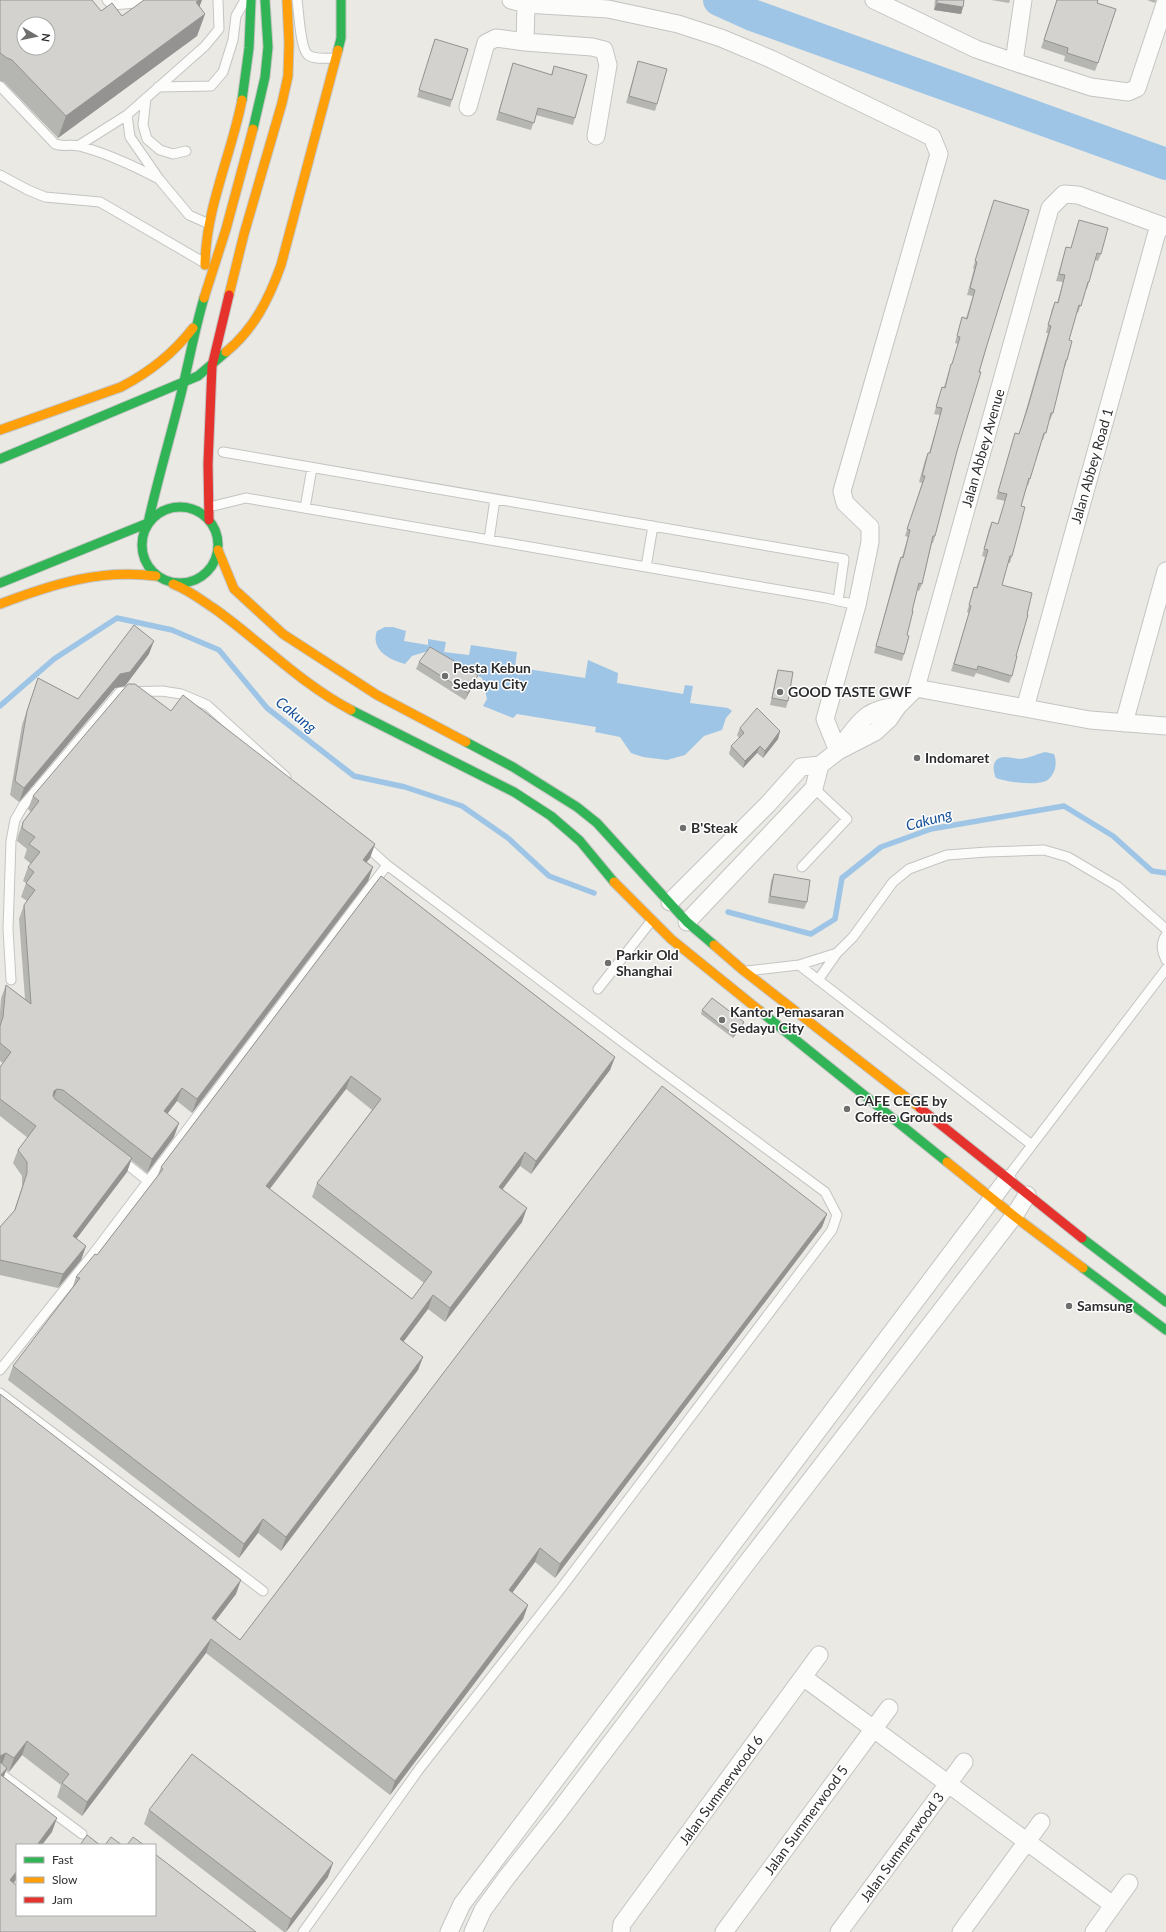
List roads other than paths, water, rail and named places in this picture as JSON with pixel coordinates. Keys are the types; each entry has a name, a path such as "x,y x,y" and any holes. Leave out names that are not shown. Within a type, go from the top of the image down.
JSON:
{"main road":[{"path":"206,290 205,262 209,224 236,126 247,74 251,29 251,0"},
{"path":"156,576 144,561 142,552 143,534 148,523 197,322 226,229 255,121 265,77 268,47 265,0"},
{"path":"209,520 208,464 212,366 244,234 288,76 289,43 287,0"},
{"path":"0,459 198,376 212,366 235,345 249,328 270,296 281,265 341,38 341,0"},
{"path":"0,430 121,387 137,379 150,371 175,350 197,322"},
{"path":"0,583 148,523 156,515 167,509 178,507 195,510 209,520 215,529 218,540 218,550 215,560 202,576 183,584 173,584"},
{"path":"218,550 234,589 283,634 376,695 513,767 577,807 597,823 660,912 679,930 744,971 841,1045 1027,1195 1166,1302"},
{"path":"0,604 65,581 115,573 136,572 156,576 186,589 220,613 328,698 514,792 551,816 580,841 614,882 660,912 679,930 993,1199 1166,1330"}],"street":[{"path":"874,0 897,5 976,49 1091,87 1128,92 1137,88 1166,1"},
{"path":"1014,62 1023,0"},
{"path":"525,42 518,2 608,9 678,24 721,38 772,59 932,137 939,154 842,491 845,503 870,527 870,542 857,605 825,719 838,751"},
{"path":"468,107 486,43 496,38 525,42 592,47 604,50 608,65 596,136"},
{"name":"Jalan Abbey Avenue","path":"916,688 1050,208 1064,194 1078,195 1163,226"},
{"name":"Jalan Abbey Road 1","path":"1025,708 1163,226"},
{"path":"1124,723 1166,571"},
{"path":"660,912 768,804 802,767 820,765 838,751 875,732 889,719 898,706 916,688 1090,720 1166,726"},
{"path":"679,930 814,788 820,765"},
{"path":"449,1932 462,1904 1007,1179"},
{"path":"473,1932 483,1910 507,1877 565,1804 746,1564 1014,1216 1027,1195"},
{"path":"727,1552 746,1564"},
{"name":"Jalan Summerwood 6","path":"622,1928 819,1655"},
{"path":"803,1677 1113,1905"},
{"name":"Jalan Summerwood 5","path":"724,1932 889,1708"},
{"name":"Jalan Summerwood 3","path":"839,1932 964,1762"},
{"path":"962,1932 1041,1822"},
{"path":"1094,1932 1130,1883"}],"lane":[{"path":"106,0 112,5 136,3 140,0"},
{"path":"78,146 127,115 205,46 218,29 218,0"},
{"path":"158,87 211,86 223,72 233,40 236,16 245,0"},
{"path":"297,0 303,49 309,55 316,58 336,58"},
{"path":"0,86 55,144 63,147 78,146 132,165 159,179"},
{"path":"146,98 143,125 147,139 160,150 173,154 186,151"},
{"path":"127,115 130,137 159,179 189,215 209,224"},
{"path":"0,175 45,197 100,202 205,262"},
{"path":"223,452 844,559 838,601"},
{"path":"305,508 312,468"},
{"path":"209,506 246,498 857,605"},
{"path":"489,540 495,499"},
{"path":"646,567 653,526"},
{"path":"11,980 8,929 11,884 10,861 15,820 23,806 120,692 143,690 162,691 181,694 207,705 293,783"},
{"path":"802,867 847,819 814,788"},
{"path":"303,1932 420,1768 562,1587 832,1230 837,1215 825,1192 387,865 358,839"},
{"path":"818,980 853,937 893,882 909,869 947,855 1044,850 1068,857 1117,886 1166,928"},
{"path":"0,1370 93,1254 387,865"},
{"path":"598,989 660,912"},
{"path":"1166,935 1162,940 1162,950 1166,960"},
{"path":"744,971 799,965 838,954"},
{"path":"799,965 1032,1145"},
{"path":"1007,1179 1166,969"},
{"path":"111,1152 148,1180"},
{"path":"0,1393 263,1591"},
{"path":"0,1773 82,1834"}],"water":[{"path":"385,627 393,627 406,631 404,641 428,645 428,639 446,642 444,652 469,655 471,645 517,652 515,667 585,678 588,660 618,673 617,683 683,694 685,685 693,686 690,703 728,708 732,711 726,718 722,730 704,736 685,755 667,760 643,757 631,753 620,737 595,732 596,727 517,714 513,718 483,706 487,699 482,678 428,651 412,656 405,664 393,660 383,653 376,644 376,638 377,631"},
{"path":"1045,752 1054,754 1056,761 1054,771 1050,778 1046,781 1021,783 996,778 994,764 998,759 1005,757 1021,759"}],"waterway":[{"path":"719,0 752,15 1166,164"},
{"name":"Cakung","path":"0,706 54,659 117,618 172,630 219,650 267,708 354,776 405,787 462,806 508,838 549,876 594,893"},
{"name":"Cakung","path":"728,912 811,934 835,919 842,878 881,847 931,829 1064,806 1113,836 1152,871 1166,873"}],"place":[{"name":"Pesta Kebun Sedayu City","path":"445,676"},
{"name":"GOOD TASTE GWF","path":"780,692"},
{"name":"Indomaret","path":"917,758"},
{"name":"B'Steak","path":"683,828"},
{"name":"Parkir Old Shanghai","path":"608,963"},
{"name":"Kantor Pemasaran Sedayu City","path":"722,1020"},
{"name":"CAFE CEGE by Coffee Grounds","path":"847,1109"},
{"name":"Samsung","path":"1069,1306"}]}
